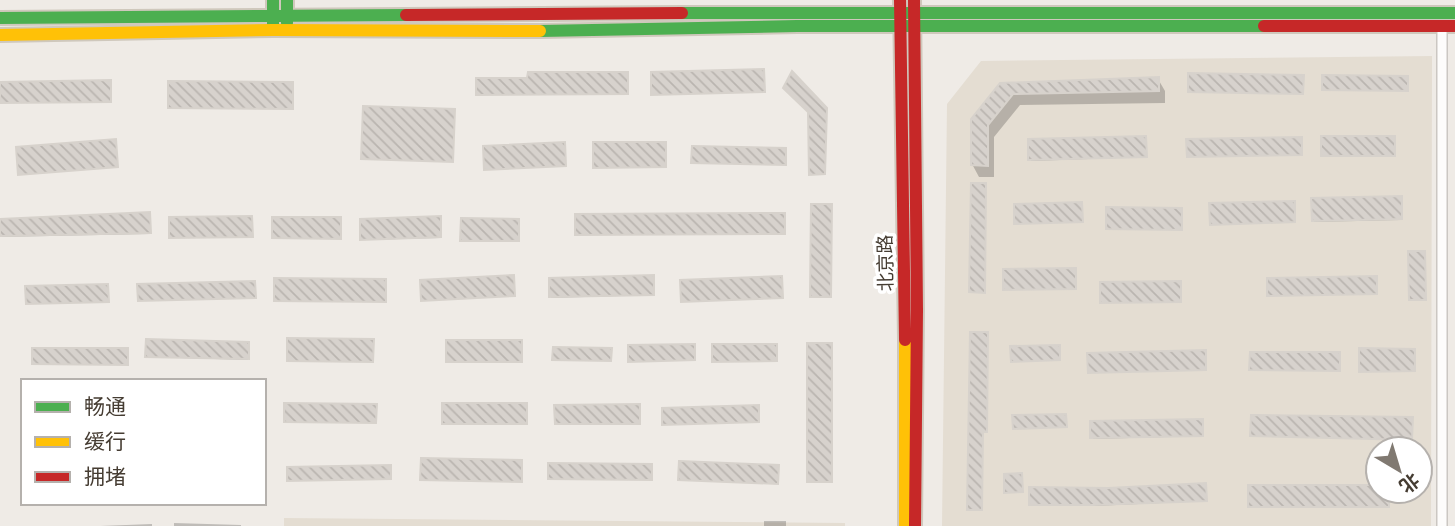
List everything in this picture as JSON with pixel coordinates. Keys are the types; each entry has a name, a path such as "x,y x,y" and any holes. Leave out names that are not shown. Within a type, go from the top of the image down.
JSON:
{"street":[{"path":"273,0 273,23"},
{"path":"286,30 287,0"},
{"path":"0,35 273,23 287,16 900,6 1455,13"},
{"name":"北京路","path":"900,6 905,526"},
{"name":"北京路","path":"914,6 917,310 915,526"},
{"path":"0,18 273,23 286,30 467,32 899,26 1449,26 1442,526"}],"shaded area":[{"path":"1432,56 1431,435 1364,435 1364,505 1431,505 1431,526 942,526 947,104 981,61"},
{"path":"284,518 845,523 845,526 284,526"}],"building":[{"path":"764,69 765,92 651,95 651,72"},
{"path":"792,71 827,108 825,174 809,175 808,112 783,88"},
{"path":"528,72 628,72 628,94 476,95 476,78 527,78"},
{"path":"1188,73 1304,75 1303,94 1188,92"},
{"path":"1322,75 1408,76 1408,91 1322,90"},
{"path":"1159,77 1159,91 1013,94 988,125 988,166 971,165 971,119 1000,83"},
{"path":"111,80 111,102 0,103 0,82"},
{"path":"168,81 293,82 293,109 168,108"},
{"path":"363,106 455,109 453,162 361,159"},
{"path":"1146,136 1147,157 1028,160 1028,139"},
{"path":"1321,136 1395,136 1395,156 1321,156"},
{"path":"1302,137 1302,155 1187,157 1186,139"},
{"path":"116,139 118,167 18,175 16,147"},
{"path":"565,142 566,166 484,170 483,146"},
{"path":"593,142 666,142 666,167 593,168"},
{"path":"692,146 786,148 786,165 691,163"},
{"path":"971,183 986,183 985,293 969,292"},
{"path":"1402,196 1402,219 1312,221 1311,198"},
{"path":"1295,201 1295,222 1210,225 1209,203"},
{"path":"1082,202 1083,222 1014,224 1014,204"},
{"path":"811,204 832,204 831,297 810,297"},
{"path":"1106,207 1182,208 1182,230 1106,229"},
{"path":"150,212 151,233 0,236 0,219"},
{"path":"785,213 785,234 575,235 575,214"},
{"path":"252,216 253,237 169,238 169,217"},
{"path":"441,216 441,237 360,240 360,219"},
{"path":"272,217 341,217 341,239 272,238"},
{"path":"461,218 519,219 519,241 460,241"},
{"path":"1408,251 1425,251 1426,300 1409,300"},
{"path":"1076,268 1076,289 1003,290 1003,269"},
{"path":"514,275 515,296 421,301 420,280"},
{"path":"654,275 654,295 549,297 549,278"},
{"path":"782,276 783,298 681,302 680,280"},
{"path":"1377,276 1377,294 1267,296 1267,278"},
{"path":"274,278 386,279 386,302 274,301"},
{"path":"255,281 256,298 138,301 137,284"},
{"path":"1181,281 1181,302 1100,303 1100,282"},
{"path":"108,284 109,302 26,304 25,286"},
{"path":"970,332 988,332 987,432 983,432 982,510 967,510"},
{"path":"287,338 374,339 373,362 287,361"},
{"path":"146,339 249,342 249,359 145,357"},
{"path":"446,340 522,340 522,362 446,362"},
{"path":"807,343 832,343 832,482 807,482"},
{"path":"695,344 695,360 628,362 628,345"},
{"path":"712,344 777,344 777,361 712,362"},
{"path":"1060,345 1060,360 1011,362 1010,346"},
{"path":"553,347 612,348 611,361 552,360"},
{"path":"32,348 128,348 128,365 32,364"},
{"path":"1359,348 1415,349 1415,371 1359,372"},
{"path":"1206,350 1206,370 1088,373 1087,353"},
{"path":"1250,352 1340,352 1340,371 1249,370"},
{"path":"284,403 377,404 376,423 284,422"},
{"path":"442,403 527,403 527,424 442,424"},
{"path":"640,404 640,424 555,424 554,405"},
{"path":"759,405 759,422 662,425 662,408"},
{"path":"1066,414 1067,427 1013,429 1012,415"},
{"path":"1251,415 1413,417 1412,435 1364,435 1364,439 1250,436"},
{"path":"1203,419 1203,436 1090,438 1090,421"},
{"path":"421,458 522,460 522,482 420,480"},
{"path":"679,461 779,465 778,484 678,480"},
{"path":"548,463 652,464 652,480 548,479"},
{"path":"391,465 391,479 287,481 287,467"},
{"path":"1022,473 1023,492 1004,493 1004,474"},
{"path":"1206,483 1207,501 1029,505 1029,487 1108,488"},
{"path":"1248,485 1364,485 1364,505 1389,505 1389,507 1248,507"}],"traffic: fast":[{"path":"273,0 273,24"},
{"path":"287,0 287,23"},
{"path":"682,13 1455,13"},
{"path":"0,18 406,15"},
{"path":"540,31 797,26 1264,26"}],"traffic: slow":[{"path":"0,35 273,30 540,31"},
{"path":"905,340 905,526"}],"traffic: jam":[{"path":"900,0 905,340"},
{"path":"914,0 917,310 915,526"},
{"path":"406,15 682,13"},
{"path":"1264,26 1455,26"}]}
